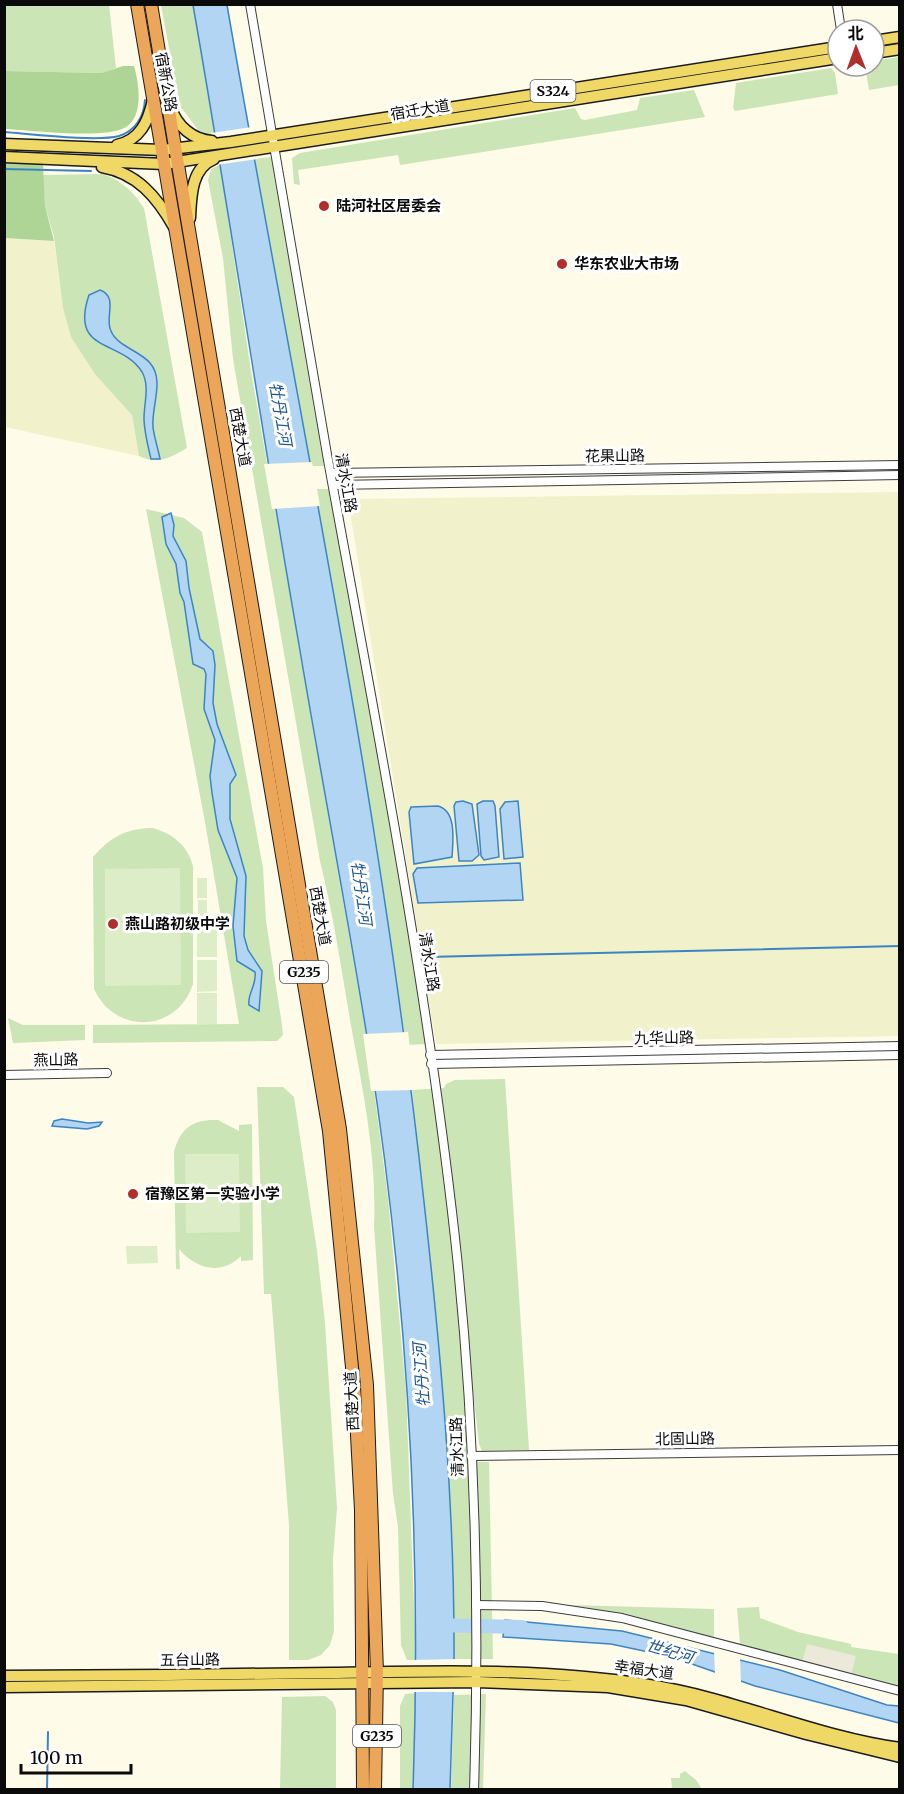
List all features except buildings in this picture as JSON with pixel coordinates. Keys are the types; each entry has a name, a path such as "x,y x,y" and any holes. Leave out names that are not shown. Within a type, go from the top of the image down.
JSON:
{"highway":[{"name":"宿新公路","path":"137,4 164,164"},
{"name":"宿新公路","path":"151,4 178,162"},
{"name":"西楚大道","path":"178,162 340,1129 367,1385 377,1677 375,1790"},
{"name":"西楚大道","path":"164,164 318,1052 332,1155 356,1398 361,1510 363,1790"}],"main road":[{"name":"宿迁大道","path":"4,144 162,150 231,142 826,49"},
{"name":"宿迁大道","path":"4,157 164,164 826,60"},
{"path":"106,148 125,143 141,132 153,97"},
{"path":"167,98 177,122 193,136 206,141 231,142"},
{"path":"189,227 195,179 204,165 222,156"},
{"path":"60,159 117,170 136,180 160,203 176,231"},
{"name":"幸福大道","path":"377,1677 478,1677 542,1674 649,1685 739,1705 875,1745 900,1748"},
{"name":"五台山路","path":"4,1676 363,1678"},
{"name":"五台山路","path":"4,1687 377,1677"},
{"name":"幸福大道","path":"478,1677 642,1692 687,1700 816,1737 900,1757"}],"street":[{"path":"250,4 270,136"},
{"name":"清水江路","path":"270,136 386,780 455,1237 469,1395 478,1677 474,1790"},
{"name":"花果山路","path":"331,473 900,465"},
{"name":"花果山路","path":"333,485 900,475"},
{"name":"九华山路","path":"430,1060 900,1046"},
{"name":"九华山路","path":"430,1060 900,1055"},
{"name":"燕山路","path":"4,1075 107,1073"},
{"name":"北固山路","path":"471,1456 900,1450"},
{"path":"476,1607 542,1606 622,1618 900,1691"}],"green space":[{"path":"4,5 109,5 116,68 103,73 5,71"},
{"path":"161,5 193,5 215,133 202,135 180,106"},
{"path":"899,57 899,85 869,90 867,78 886,78 886,59"},
{"path":"123,66 134,66 139,99 136,115 126,127 116,131 86,134 5,129 5,71 102,73"},
{"path":"826,69 826,78 836,78 838,94 735,111 733,108 736,83"},
{"path":"694,90 705,117 400,165 398,155 298,170 300,185 294,184 292,158 300,153 575,108 581,119 585,120 637,110 640,98"},
{"path":"273,158 327,466 310,466 255,159"},
{"path":"4,163 43,164 45,206 54,241 5,238"},
{"path":"220,165 251,371 369,1051 388,1198 406,1391 416,1660 407,1660 401,1645 398,1527 393,1494 369,1128 233,359 223,258 208,180 211,169"},
{"path":"102,174 126,187 144,208 187,448 164,459 152,460 139,456 132,415 95,374 71,337 63,308 54,237 45,206 43,175"},
{"path":"4,238 54,241 63,307 71,337 132,415 139,456 5,427"},
{"path":"314,489 330,489 379,758 427,1044 406,1045 376,839"},
{"path":"899,492 899,1036 436,1044 348,499"},
{"path":"146,509 184,518 202,532 263,868 266,921 283,1035 277,1041 93,1043 93,1025 239,1024 205,822"},
{"path":"144,828 153,828 178,841 187,852 193,866 193,984 185,1000 174,1012 160,1019 145,1022 130,1021 116,1015 104,1004 94,989 93,857 106,844 120,835"},
{"path":"180,868 181,985 105,986 105,869"},
{"path":"197,878 207,878 207,898 197,898"},
{"path":"198,900 207,900 207,920 198,920"},
{"path":"197,926 217,926 217,957 197,957"},
{"path":"197,960 217,960 217,991 197,992"},
{"path":"197,993 217,993 217,1024 197,1024"},
{"path":"8,1018 23,1025 85,1025 85,1040 13,1043"},
{"path":"505,1079 529,1450 482,1451 479,1444 472,1383 477,1462 489,1462 493,1659 454,1659 450,1522 435,1305 412,1090 444,1088 446,1084 455,1080"},
{"path":"257,1087 283,1087 294,1097 317,1251 325,1323 337,1508 333,1559 334,1631 330,1645 321,1655 308,1660 289,1660 289,1525 271,1294 264,1294"},
{"path":"218,1120 239,1131 239,1125 252,1124 253,1260 241,1261 241,1256 225,1266 209,1268 193,1261 179,1249 180,1269 176,1269 174,1152 180,1137 189,1127 201,1121"},
{"path":"185,1154 239,1154 240,1232 186,1233"},
{"path":"126,1246 157,1246 158,1263 127,1264"},
{"path":"497,1603 714,1609 714,1637 646,1620"},
{"path":"759,1607 760,1618 798,1632 851,1644 851,1647 899,1654 899,1687 864,1680 740,1644 737,1608"},
{"path":"417,1693 413,1789 400,1790 400,1706 405,1694"},
{"path":"486,1694 483,1789 451,1790 454,1695"},
{"path":"325,1696 333,1702 336,1710 336,1789 280,1789 282,1697"},
{"path":"685,1771 696,1780 702,1789 672,1789 671,1778 680,1778 680,1774"}],"shaded area":[{"path":"807,1644 856,1656 851,1675 802,1663"}],"water":[{"name":"牡丹江河","path":"193,5 227,5 335,602 385,901 424,1202 446,1432 454,1605 450,1789 413,1789 415,1604 409,1418 393,1233 382,1141 361,998 284,560"},
{"path":"100,290 109,298 109,326 114,336 123,345 146,359 157,377 153,427 160,459 151,459 146,438 144,418 146,389 142,372 122,354 92,337 86,327 85,314 89,295"},
{"path":"171,513 174,525 173,536 186,561 189,588 200,639 213,651 215,665 213,703 217,724 236,775 230,784 230,819 246,876 244,936 248,950 262,971 259,1011 249,1005 255,972 237,961 233,926 237,878 218,830 212,793 210,776 215,740 204,709 206,674 204,669 193,664 176,564 166,544 162,517"},
{"path":"463,801 472,804 479,855 472,861 459,861 454,806 456,802"},
{"path":"483,801 493,801 495,806 499,857 484,860 481,856 477,804"},
{"path":"518,801 523,857 504,859 500,809 505,802"},
{"path":"438,806 444,809 451,820 452,857 414,864 409,812 411,807"},
{"path":"520,863 523,900 418,903 413,874 417,868"},
{"path":"62,1119 88,1123 102,1122 99,1126 87,1129 52,1126 54,1121"},
{"path":"505,1620 622,1631 780,1670 887,1705 899,1706 899,1723 755,1686 672,1657 611,1644 503,1637"}],"pier":[{"path":"252,127 258,159 216,165 211,133"},
{"path":"312,462 320,506 272,509 264,464"},
{"path":"408,1032 415,1090 371,1091 363,1034"},
{"path":"714,1651 740,1657 741,1683 715,1674"},
{"path":"457,1659 456,1692 414,1692 413,1660"}],"waterway":[{"path":"4,132 80,138 119,136 130,131 138,122 145,100"},
{"path":"4,169 91,171"},
{"path":"427,957 900,946"},
{"name":"世纪河","path":"436,1625 522,1627"},
{"path":"47,1790 48,1732"}],"place":[{"name":"陆河社区居委会","path":"324,206"},
{"name":"华东农业大市场","path":"562,264"},
{"name":"燕山路初级中学","path":"113,924"},
{"name":"宿豫区第一实验小学","path":"133,1194"}]}
